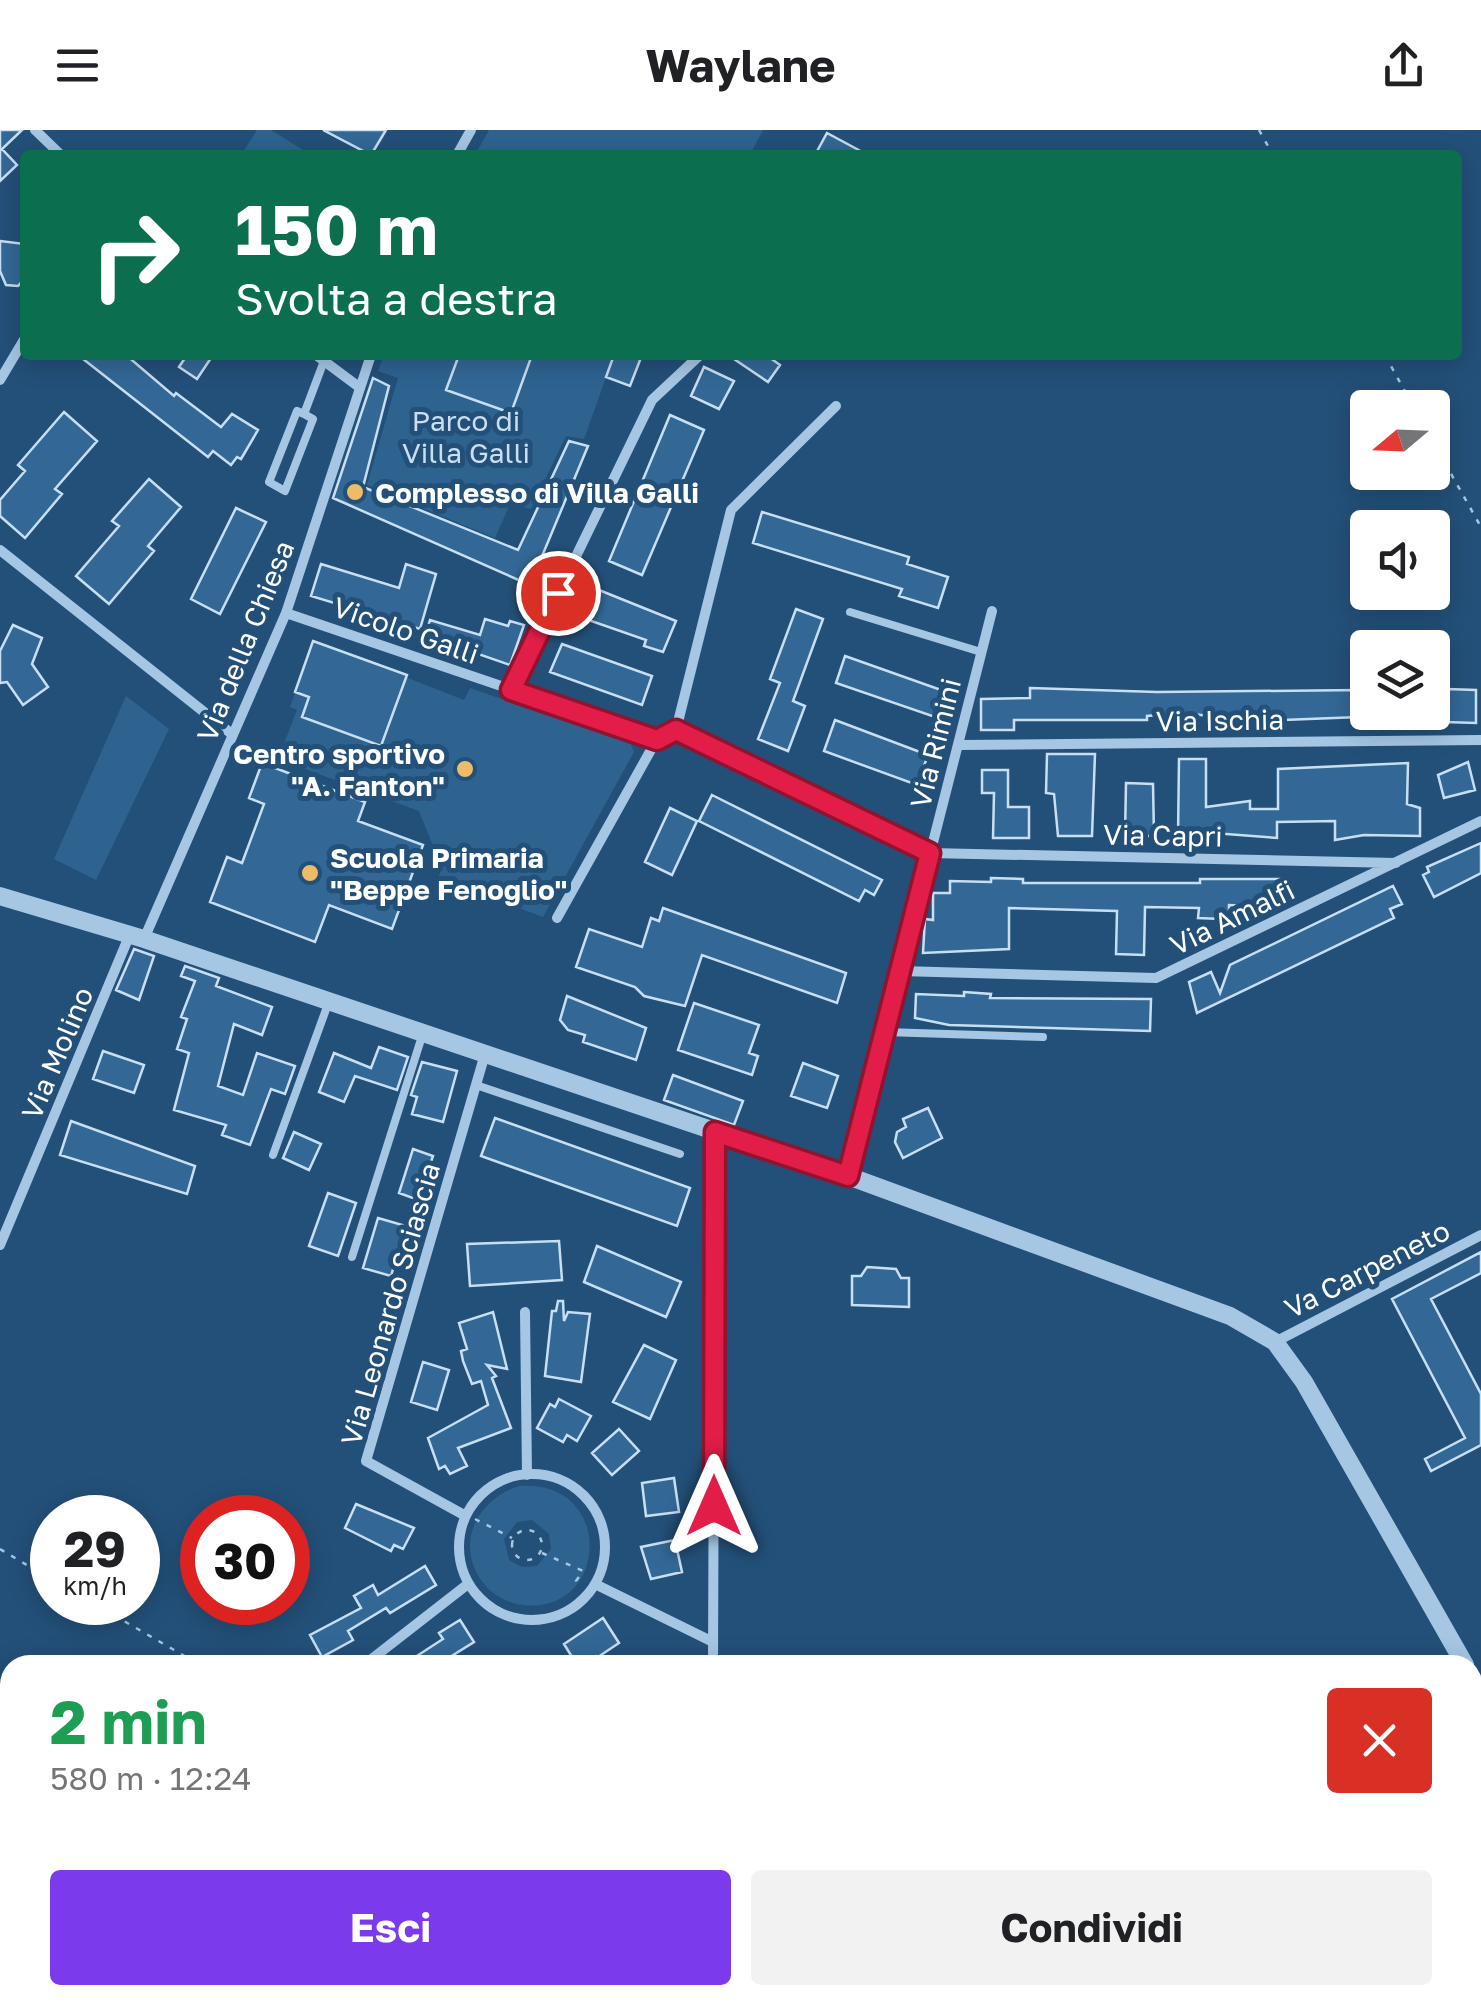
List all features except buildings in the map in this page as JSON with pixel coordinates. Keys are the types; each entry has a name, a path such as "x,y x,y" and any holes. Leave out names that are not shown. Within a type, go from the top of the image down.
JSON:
{"street":[{"path":"35,130 57,150"},
{"path":"0,380 20,346"},
{"path":"323,360 359,387"},
{"name":"Via della Chiesa","path":"137,936 286,613 369,360"},
{"path":"511,690 652,400 695,360"},
{"path":"557,918 657,740 676,730 730,510 836,406"},
{"path":"0,550 233,734"},
{"name":"Via Rimini","path":"848,1176 992,612"},
{"name":"Vicolo Galli","path":"286,613 657,740"},
{"path":"676,730 930,853"},
{"name":"Via Ischia","path":"960,745 1481,740"},
{"path":"1396,863 1481,821"},
{"name":"Via Capri","path":"930,853 1396,863"},
{"name":"Via Amalfi","path":"900,971 1156,978 1396,863"},
{"path":"0,896 137,936 848,1176 1230,1316 1275,1342 1304,1382 1459,1655"},
{"name":"Via Molino","path":"0,1244 137,936"},
{"name":"Via Leonardo Sciascia","path":"463,1520 366,1462 485,1054"},
{"path":"713,1655 715,1132"},
{"name":"Va Carpeneto","path":"1275,1342 1481,1235"},
{"path":"525,1312 527,1475"},
{"path":"527,1475 562,1480 582,1494 596,1513 604,1548 592,1587 564,1613 521,1620 482,1601 468,1584 461,1565 463,1520 491,1486 527,1475"},
{"path":"377,1655 468,1584"},
{"path":"592,1587 713,1642"}],"lane":[{"path":"304,414 319,360"},
{"path":"297,411 304,414 312,419 286,491 269,482 297,411"},
{"path":"850,612 982,652"},
{"path":"274,1155 330,1001"},
{"path":"352,1257 423,1032"},
{"path":"885,1032 1043,1037"},
{"path":"476,1084 680,1154"}],"path":[{"path":"1388,360 1404,390"},
{"path":"1450,472 1481,527"},
{"path":"463,1520 470,1528 474,1518 514,1538"},
{"path":"540,1552 542,1542 536,1532 521,1531 514,1538 514,1553 523,1559 540,1552 583,1571 576,1581 592,1587"},
{"path":"0,1549 30,1567"},
{"path":"131,1625 183,1655"}],"green space":[{"path":"257,130 271,130 303,150 244,150"},
{"path":"489,130 763,130 753,150 478,150"},
{"name":"Parco di Villa Galli","path":"382,360 612,360 584,439 566,436 531,509 510,504 495,538 367,485 398,378 378,371"},
{"name":"Centro sportivo \"A. Fanton\"","path":"313,641 464,700 470,688 631,744 634,752 543,917 438,878 442,868 419,811 278,759 297,710 290,707"},
{"path":"126,696 169,729 96,880 54,859"},
{"path":"519,1486 550,1489 572,1503 585,1523 590,1546 585,1570 573,1590 552,1602 523,1605 504,1599 483,1582 473,1563 470,1548 476,1522 483,1510","holes":["532,1520 549,1534 551,1549 537,1566 522,1567 509,1560 504,1539 517,1522"]}],"place":[{"name":"Complesso di Villa Galli","path":"355,492"},
{"name":"Centro sportivo \"A. Fanton\"","path":"465,769"},
{"name":"Scuola Primaria \"Beppe Fenoglio\"","path":"310,873"}],"route":[{"path":"558,593 511,690 657,740 676,730 930,853 848,1176 715,1132 714,1506"}]}
